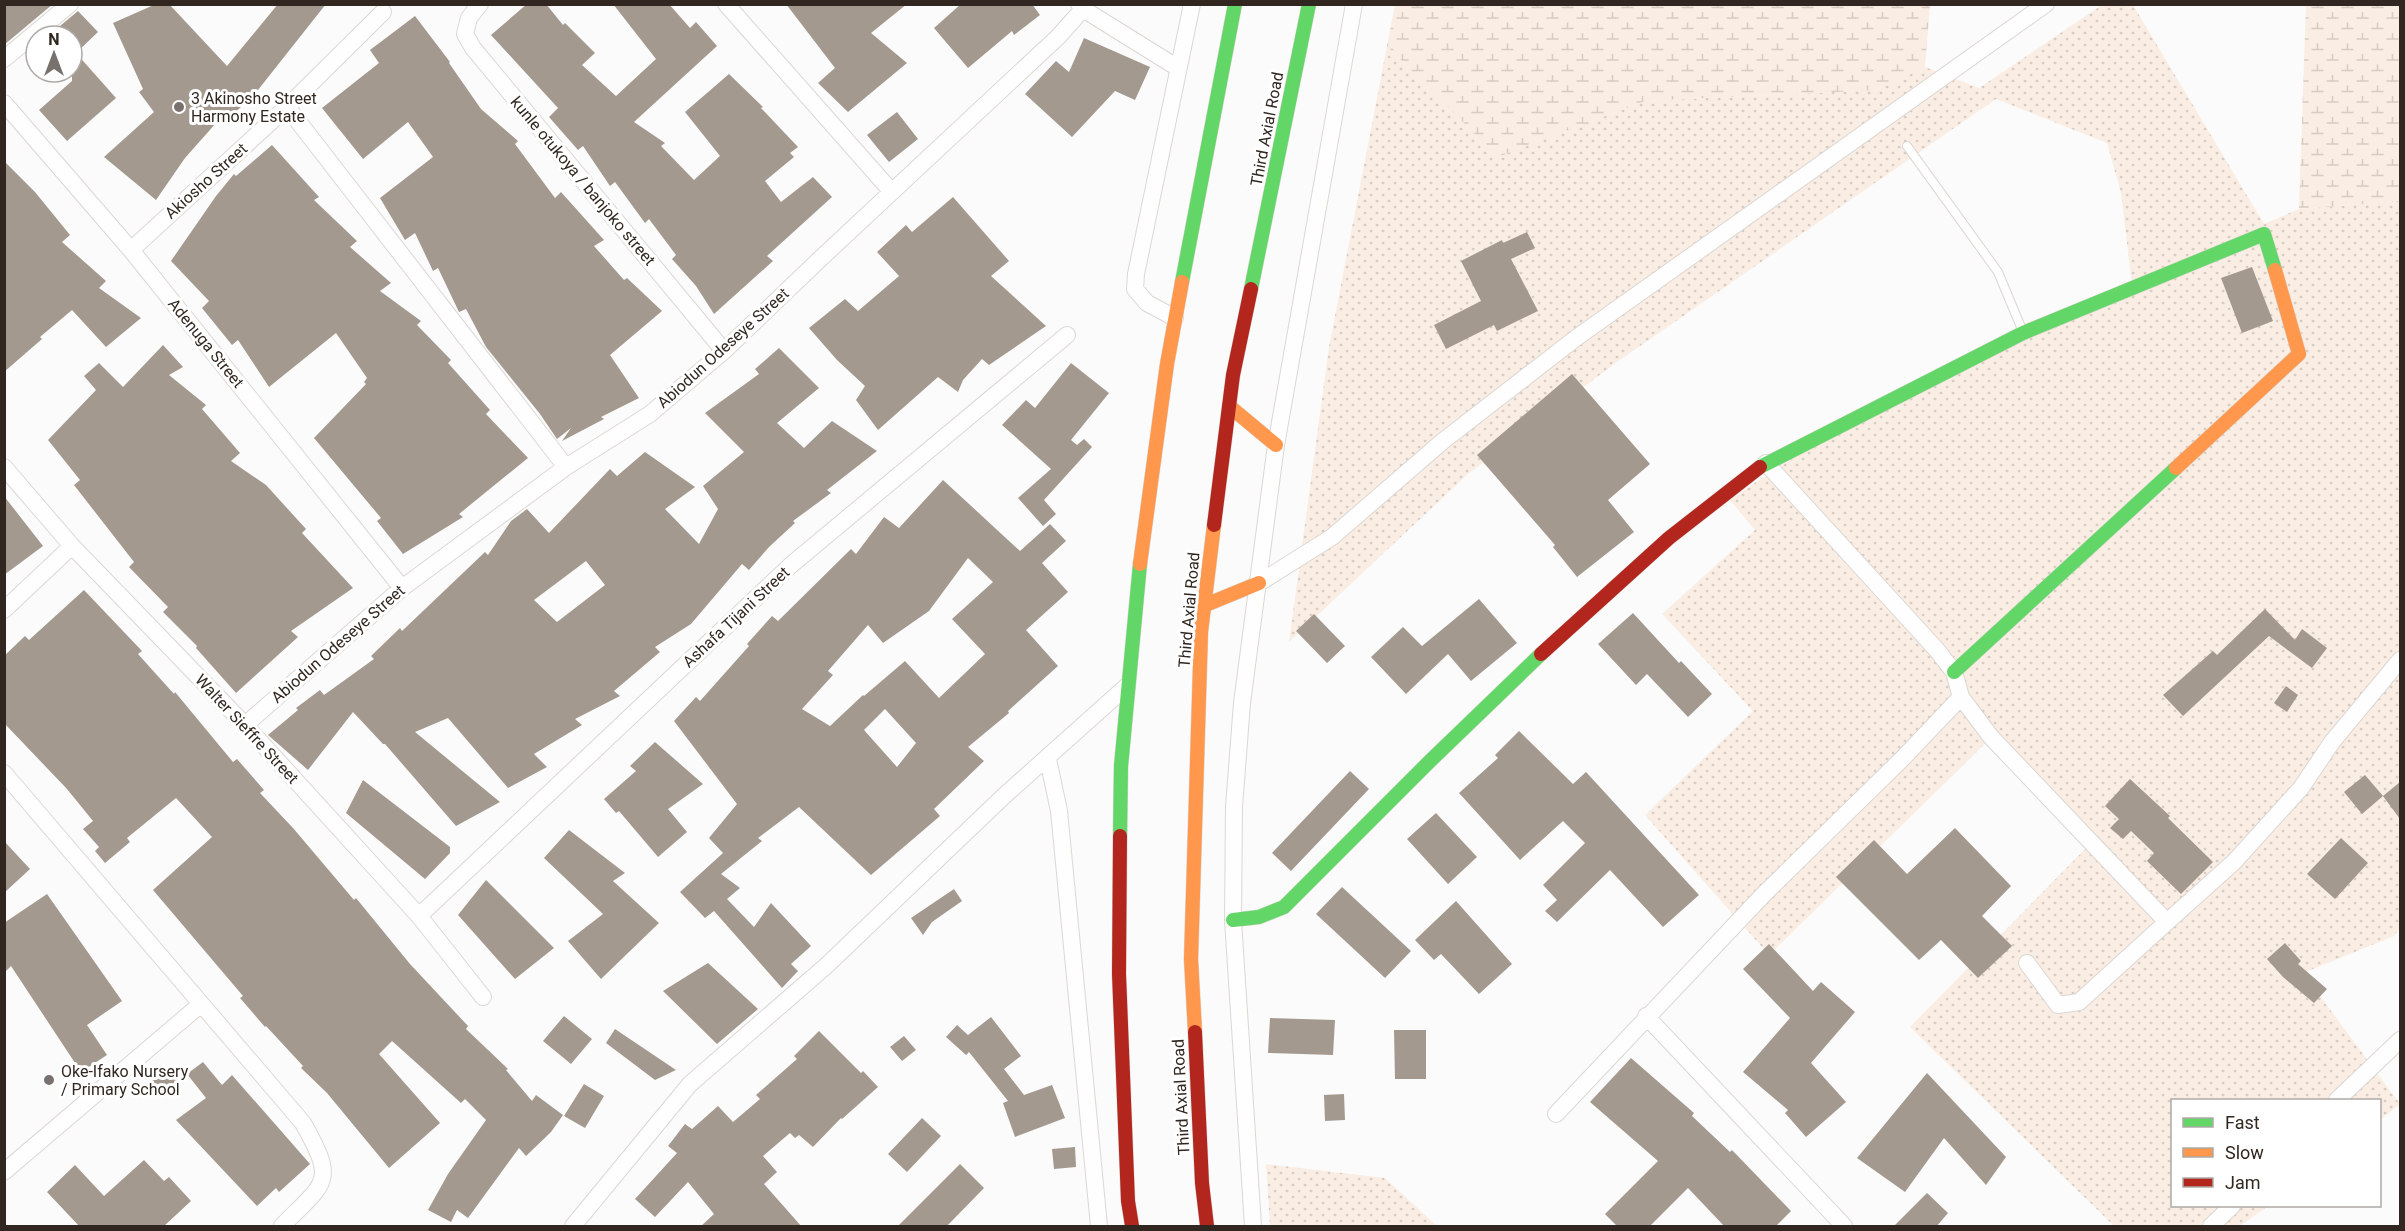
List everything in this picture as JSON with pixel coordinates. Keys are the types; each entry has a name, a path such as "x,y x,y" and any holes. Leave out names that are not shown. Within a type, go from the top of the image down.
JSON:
{"main road":[{"path":"1132,1227 1128,1201 1119,974 1121,766 1127,686 1141,554 1175,318 1235,4"},
{"name":"Third Axial Road","path":"1207,1227 1202,1183 1191,959 1203,606 1233,375 1309,4"},
{"path":"1233,920 1258,917 1284,906 1514,679 1632,571 1728,489 1766,463 2023,333 2264,234 2299,354 1954,672"},
{"path":"1229,406 1276,446"},
{"path":"1203,606 1259,584"}],"street":[{"path":"4,58 70,4"},
{"name":"kunle otukoya / banjoko street","path":"480,4 469,18 465,34 473,48 724,351"},
{"path":"726,4 892,192"},
{"path":"1175,318 1148,303 1135,289 1136,274 1192,4"},
{"path":"1253,1227 1233,920 1235,784 1242,703 1276,446 1354,4"},
{"path":"1259,584 1332,537 1443,441 1576,338 2046,4"},
{"path":"1081,7 1178,68"},
{"name":"Abiodun Odeseye Street","path":"245,725 402,588 566,467 650,414 724,351 1058,37 1081,7"},
{"name":"Akiosho Street","path":"131,250 287,107 383,12"},
{"name":"Adenuga Street","path":"4,103 131,250 402,588"},
{"path":"287,107 566,467"},
{"name":"Ashafa Tijani Street","path":"419,916 790,565 1067,335"},
{"path":"1766,463 1936,649 1954,672 1961,698 1991,737 2167,922"},
{"name":"Walter Sieffre Street","path":"4,467 72,546 245,725 419,916 483,997"},
{"path":"4,610 72,546"},
{"path":"2027,963 2058,1005 2079,1002 2234,862 2301,788 2332,742 2400,660"},
{"path":"573,1227 690,1084 826,966 1005,795 1048,759 1127,686"},
{"path":"1556,1114 1646,1016 1765,893 1961,698"},
{"path":"1048,759 1059,811 1099,1227"},
{"path":"4,773 303,1123 321,1155 324,1171 319,1188 282,1227"},
{"path":"4,1172 201,1004"},
{"path":"1646,1016 1844,1227"},
{"path":"2339,1099 2400,1040"},
{"path":"2211,1227 2231,1207"}],"lane":[{"path":"1907,146 1998,272 2023,333"}],"green space":[{"path":"1395,4 1930,5 1925,67 1877,90 1645,101 1498,157 1387,46"},
{"path":"2102,5 2133,5 2264,224 2299,209 2400,201 2400,928 2394,936 2303,973 2400,1104 2381,1119 2381,1099 2171,1099 2171,1207 2267,1207 2240,1226 2114,1226 1910,1027 2091,843 1991,738 1769,955 1645,815 1753,711 1662,614 1755,530 1730,500 1777,468 1826,439 1926,384 2132,285 2121,193 2107,143 1996,99 1617,362 1467,475 1289,642 1329,347 1387,46 1499,156 1645,101 1877,90 1925,67 1979,88"},
{"path":"2306,5 2400,5 2400,201 2299,209"},
{"path":"1266,1164 1385,1178 1437,1226 1270,1226"}],"building":[{"path":"4,4 53,4 29,24 24,24 24,28 4,45"},
{"path":"156,4 169,4 227,66 278,4 326,4 254,95 229,118 224,114 185,158 156,200 104,157 154,112 139,92 143,89 113,23"},
{"path":"527,4 546,4 563,25 565,23 595,53 582,65 616,96 656,59 613,4 669,4 690,28 696,22 717,46 634,122 665,143 661,146 694,180 720,156 685,112 729,74 763,107 761,108 798,147 790,153 794,157 765,181 781,202 813,177 832,197 767,256 773,261 714,314 696,286 672,259 676,255 649,219 645,223 615,182 610,186 583,146 578,150 549,117 558,108 491,35"},
{"path":"786,4 907,4 871,33 907,63 848,112 818,83 835,68"},
{"path":"961,4 1032,4 1040,15 1014,35 1012,31 968,68 934,28"},
{"path":"78,11 98,32 84,45 84,24 62,24"},
{"path":"415,16 450,62 481,109 518,141 515,144 555,198 561,192 604,240 594,246 624,280 627,278 662,311 610,355 639,398 601,417 604,419 562,441 571,428 557,439 540,414 486,347 466,309 459,312 438,268 433,271 415,233 405,240 380,198 433,157 408,122 363,159 322,108 379,63 370,50"},
{"path":"1084,38 1150,67 1135,100 1115,91 1072,137 1025,94 1056,61 1069,72"},
{"path":"84,62 116,98 67,141 39,110 69,84 84,84"},
{"path":"897,112 918,139 889,162 867,135"},
{"path":"272,145 319,197 314,200 357,241 350,247 391,283 380,291 421,321 417,325 451,360 448,363 490,410 486,414 528,458 459,514 463,517 403,554 377,521 381,518 314,438 366,384 364,382 367,378 336,333 269,387 238,340 232,345 202,308 209,301 171,261 234,174 236,176"},
{"path":"4,161 35,192 70,235 62,242 106,281 99,288 141,318 106,347 72,310 4,372"},
{"path":"953,197 1009,261 991,276 1046,326 989,365 982,359 963,380 958,392 938,377 878,430 856,400 865,386 837,360 809,328 845,299 858,311 899,276 877,252 906,225 912,232"},
{"path":"1527,232 1535,248 1511,259 1538,311 1497,331 1494,325 1446,349 1434,325 1481,301 1461,261 1502,240 1503,243"},
{"path":"2252,267 2273,321 2242,333 2221,278"},
{"path":"163,345 183,367 169,375 206,405 202,409 240,453 231,461 266,485 306,529 302,533 353,588 291,631 298,637 236,693 196,648 197,646 163,612 168,607 129,567 134,562 74,485 80,480 48,440 96,390 84,376 99,363 123,387"},
{"path":"779,348 819,388 777,423 804,448 832,421 877,451 827,490 831,493 793,521 795,523 749,570 742,564 691,624 655,647 660,652 614,691 620,696 575,719 582,725 534,754 547,767 508,788 448,718 415,732 500,802 456,826 385,744 353,712 308,770 268,735 298,710 296,708 320,690 324,695 374,659 371,656 400,628 402,631 485,552 488,555 511,521 527,509 549,533 610,469 617,476 645,452 695,487 665,509 699,544 718,509 703,486 744,452 705,413 759,374 755,369","holes":["586,561 605,585 557,622 534,600"]},
{"path":"1071,363 1109,393 1071,440 1077,445 1084,439 1092,447 1044,500 1056,514 1043,526 1018,498 1051,469 1002,425 1026,400 1035,408"},
{"path":"1572,374 1650,464 1608,500 1634,532 1577,577 1553,547 1555,545 1477,455"},
{"path":"943,480 1020,551 1050,524 1066,541 1042,563 1068,592 1026,630 1058,666 1008,711 1009,713 968,747 984,761 934,809 940,816 871,875 799,807 758,838 762,841 721,874 740,888 727,899 754,927 771,903 811,946 791,964 798,971 782,988 714,911 705,918 680,892 723,853 709,838 737,804 674,721 696,697 700,701 749,646 747,644 772,616 778,621 851,549 856,554 884,517 899,528","holes":["968,558 993,582 952,619 985,654 939,698 905,661 863,695 830,726 802,709 833,675 828,671 868,625 883,643 929,611","885,709 916,743 897,767 864,730"]},
{"path":"4,496 43,546 4,575"},
{"path":"84,590 142,651 138,654 174,694 175,692 233,762 237,759 264,790 260,793 354,900 356,898 410,964 468,1026 466,1029 508,1069 506,1070 532,1101 536,1095 563,1115 551,1132 526,1156 519,1148 468,1218 457,1210 451,1222 428,1210 448,1174 486,1120 465,1099 461,1103 392,1041 379,1054 440,1123 389,1168 327,1093 301,1068 303,1066 240,998 243,996 153,890 212,837 176,798 127,838 130,842 105,863 95,851 99,847 83,829 93,821 67,789 4,723 4,656 25,636 29,640"},
{"path":"1479,599 1517,643 1471,681 1448,654 1406,694 1371,657 1403,627 1422,646"},
{"path":"2265,609 2295,640 2302,629 2327,648 2312,668 2269,636 2183,716 2163,695 2213,651 2217,655"},
{"path":"1633,613 1679,663 1681,661 1712,694 1688,717 1647,674 1636,685 1598,644"},
{"path":"1314,614 1345,646 1327,663 1296,631"},
{"path":"2286,686 2298,695 2287,712 2274,703"},
{"path":"1519,731 1573,784 1586,772 1699,895 1663,927 1610,870 1557,922 1545,911 1557,900 1543,885 1585,843 1563,821 1520,860 1459,793 1498,758 1495,755"},
{"path":"655,742 703,784 668,809 687,832 658,857 619,811 616,813 604,799 636,771 630,766"},
{"path":"1350,771 1369,789 1291,871 1272,853"},
{"path":"2365,775 2383,796 2362,814 2344,792"},
{"path":"2130,779 2170,816 2168,818 2213,862 2181,894 2147,861 2154,853 2131,831 2123,839 2110,828 2119,819 2105,806"},
{"path":"363,780 450,847 450,853 425,879 346,813"},
{"path":"2400,782 2400,819 2383,796"},
{"path":"1436,813 1477,857 1448,884 1407,839"},
{"path":"1955,828 2011,886 1982,916 2012,946 1978,978 1941,940 1919,960 1836,877 1874,840 1907,874"},
{"path":"569,830 625,873 613,881 659,923 601,979 568,941 603,914 544,858"},
{"path":"2341,838 2368,863 2335,899 2307,874"},
{"path":"4,841 30,869 4,893"},
{"path":"486,880 554,948 515,979 458,915"},
{"path":"1342,887 1411,951 1385,978 1316,914"},
{"path":"954,889 962,901 932,922 923,935 911,918"},
{"path":"47,894 122,1001 87,1025 107,1055 81,1072 11,966 4,973 4,923"},
{"path":"1456,901 1512,964 1479,994 1441,954 1434,960 1415,940"},
{"path":"2285,943 2301,961 2298,964 2327,989 2314,1003 2283,977 2267,959"},
{"path":"1769,944 1813,991 1821,982 1855,1012 1811,1063 1846,1102 1806,1137 1785,1113 1788,1110 1743,1072 1790,1018 1743,969"},
{"path":"708,963 758,1009 717,1044 663,991"},
{"path":"564,1016 592,1039 571,1064 543,1041"},
{"path":"991,1017 1021,1056 1004,1069 1024,1095 1052,1085 1065,1118 1015,1137 1003,1103 1008,1101 969,1052 966,1055 946,1037 957,1025 968,1035"},
{"path":"1270,1018 1335,1020 1333,1055 1268,1053"},
{"path":"615,1029 676,1070 655,1080 606,1043"},
{"path":"1394,1030 1426,1030 1426,1079 1395,1079"},
{"path":"819,1031 878,1087 841,1118 813,1147 799,1135 795,1138 790,1133 763,1156 777,1172 764,1184 802,1227 700,1227 714,1214 688,1182 655,1217 635,1199 677,1153 668,1146 685,1124 692,1129 718,1106 733,1122 760,1099 756,1095 797,1059 794,1056"},
{"path":"904,1036 916,1050 902,1061 890,1047"},
{"path":"1631,1058 1694,1113 1692,1116 1730,1152 1732,1150 1791,1211 1775,1227 1725,1227 1688,1188 1649,1227 1618,1227 1605,1214 1658,1161 1590,1102"},
{"path":"203,1062 222,1085 232,1075 310,1164 279,1192 276,1188 257,1206 176,1120 206,1098 187,1074"},
{"path":"168,1067 179,1080 161,1093 151,1080"},
{"path":"1927,1073 2006,1157 1986,1185 1944,1138 1905,1192 1857,1158"},
{"path":"584,1084 604,1096 585,1128 564,1116"},
{"path":"1344,1094 1345,1120 1325,1121 1324,1095"},
{"path":"922,1118 941,1136 907,1172 888,1154"},
{"path":"1075,1147 1076,1167 1054,1169 1052,1149"},
{"path":"144,1160 164,1181 169,1177 191,1201 163,1227 80,1227 47,1192 75,1165 104,1196"},
{"path":"960,1164 984,1188 946,1227 897,1227"},
{"path":"1927,1193 1948,1213 1936,1227 1893,1227"}],"traffic: fast":[{"path":"1182,282 1235,4"},
{"path":"1251,289 1309,4"},
{"path":"1760,467 2023,333 2264,234 2275,270"},
{"path":"1954,672 2176,468"},
{"path":"1120,836 1121,766 1140,564"},
{"path":"1233,920 1259,917 1284,907 1541,654"}],"traffic: slow":[{"path":"2176,468 2299,354 2275,270"},
{"path":"1140,564 1167,364 1182,282"},
{"path":"1229,406 1276,445"},
{"path":"1195,1032 1191,959 1201,632 1214,525"},
{"path":"1203,606 1259,583"}],"traffic: jam":[{"path":"1214,525 1233,375 1251,289"},
{"path":"1541,654 1669,538 1760,467"},
{"path":"1120,836 1119,974 1128,1201 1132,1226"},
{"path":"1195,1032 1202,1183 1207,1226"}],"place":[{"name":"3 Akinosho Street Harmony Estate","path":"179,107"},
{"name":"Oke-Ifako Nursery / Primary School","path":"49,1080"}]}
